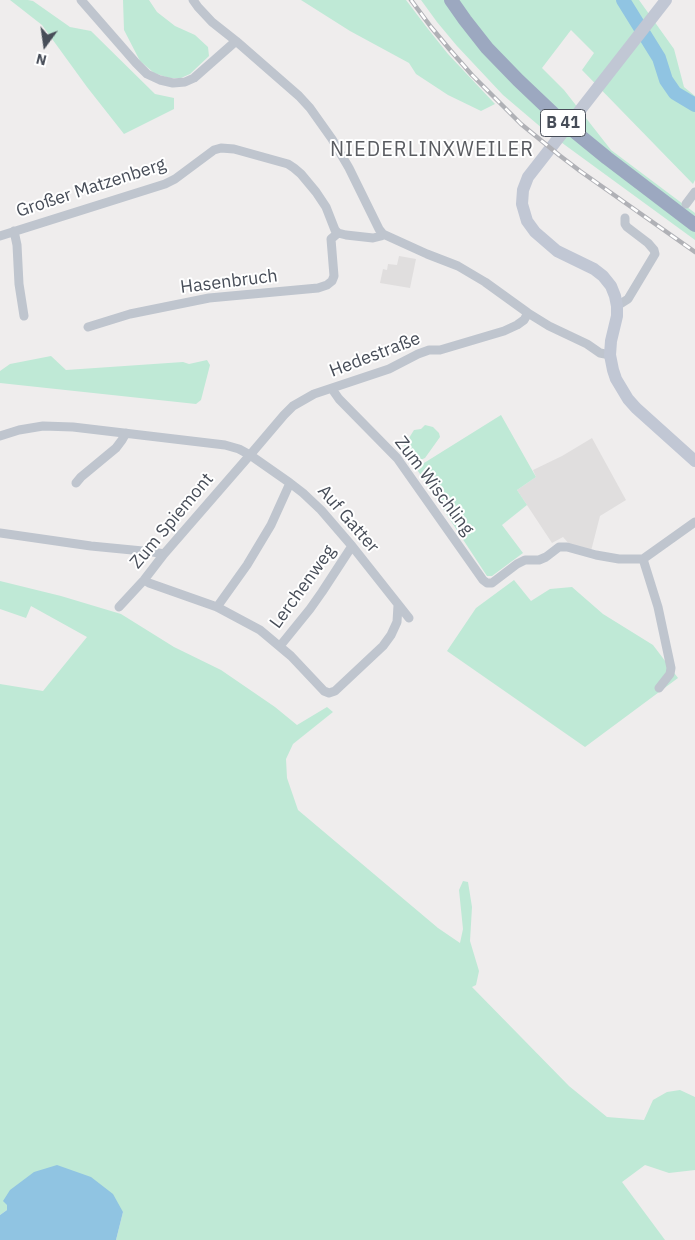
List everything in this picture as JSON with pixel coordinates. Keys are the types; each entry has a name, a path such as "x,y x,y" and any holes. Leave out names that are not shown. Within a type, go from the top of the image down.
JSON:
{"highway":[{"name":"B 41","path":"451,0 487,48 558,118 695,225"}],"main road":[{"path":"666,0 528,177 523,190 522,204 526,221 548,244 557,251 594,269 611,286 617,306 610,355 612,370 616,379 636,408 695,461"}],"street":[{"path":"81,0 136,64 148,74 160,80 174,83 185,82 194,78 236,41"},
{"path":"192,0 212,22 299,96 310,108 332,139 349,168 383,234 426,254 458,266 485,282 528,313 562,333 586,344 600,354 610,355"},
{"name":"Großer Matzenberg","path":"0,236 165,184 175,179 214,150 221,148 234,149 288,164 294,168 301,174 326,207 335,230 334,236"},
{"path":"686,204 695,192"},
{"path":"617,306 628,299 655,254 648,243 627,227 625,218"},
{"path":"14,231 24,316"},
{"path":"334,236 346,235 373,238 383,234"},
{"name":"Hasenbruch","path":"88,326 130,314 209,298 318,288 332,281 334,276 334,236"},
{"name":"Hedestraße","path":"250,455 293,406 314,394 389,369 429,350 440,350 504,331 524,320 528,313"},
{"name":"Zum Wischling","path":"332,389 339,399 397,458 487,583 492,583 517,564 525,560 539,560 559,547 567,547 619,559 643,559"},
{"name":"Auf Gatter","path":"0,436 43,426 72,427 225,445 239,449 290,483 321,510 409,618"},
{"path":"76,483 116,448 126,433"},
{"name":"Zum Spiemont","path":"119,607 250,455"},
{"path":"217,607 247,565 271,525 290,483"},
{"path":"659,688 670,674 671,668 658,607 643,559 695,522"},
{"path":"0,533 164,554"},
{"name":"Lerchenweg","path":"280,646 314,604 352,546"},
{"path":"144,580 217,607 260,630 291,656 324,692 329,693 335,691 383,646 391,636 397,622 398,605"}],"shaded area":[{"path":"399,256 416,259 410,288 380,283 383,269 387,270 388,264 397,265"},
{"path":"592,438 626,500 600,516 591,551 571,546 563,537 552,543 517,490 536,477 533,470 562,456"}],"green space":[{"path":"10,0 33,1 70,27 91,31 155,94 174,98 174,109 124,134 42,25"},
{"path":"123,0 149,0 157,12 175,26 195,35 208,47 209,56 190,74 181,78 169,78 154,73 140,61 124,30"},
{"path":"301,0 406,0 448,54 495,104 481,111 448,95 416,74 409,63 350,31"},
{"path":"421,0 639,0 674,49 684,87 695,96 695,180 693,184 582,70 594,53 571,30 542,68 564,90 611,150 695,213 695,240 543,129 503,95 457,46"},
{"path":"51,356 66,370 183,362 189,364 207,360 210,365 201,400 196,404 0,383 0,371 10,364"},
{"path":"501,415 536,477 517,490 527,505 502,525 523,553 492,576 487,576 416,468"},
{"path":"425,425 433,427 440,437 425,458 418,461 406,452 404,446 414,430 421,429"},
{"path":"514,580 531,601 550,589 572,587 603,614 653,645 678,678 585,747 447,651 476,608"},
{"path":"0,581 61,596 121,614 174,647 221,670 275,707 297,725 327,707 333,712 293,744 286,759 287,778 298,810 438,928 460,943 463,929 459,890 463,881 468,882 472,907 470,941 479,971 476,985 472,987 569,1086 607,1117 644,1120 653,1100 667,1092 680,1090 695,1097 695,1170 669,1173 645,1165 622,1182 665,1240 116,1240 123,1212 7,1205 7,1210 0,1215 0,684 43,691 87,637 31,606 26,618 0,609"}],"water":[{"path":"57,1165 91,1177 113,1194 123,1212 116,1240 0,1240 0,1215 7,1210 7,1205 3,1201 10,1190 34,1172"}],"waterway":[{"path":"623,0 659,58 666,80 675,93 695,105"}],"railway":[{"path":"411,0 431,27 472,75 521,124 580,171 695,252"}],"district":[{"name":"NIEDERLINXWEILER","path":"432,150"}]}
